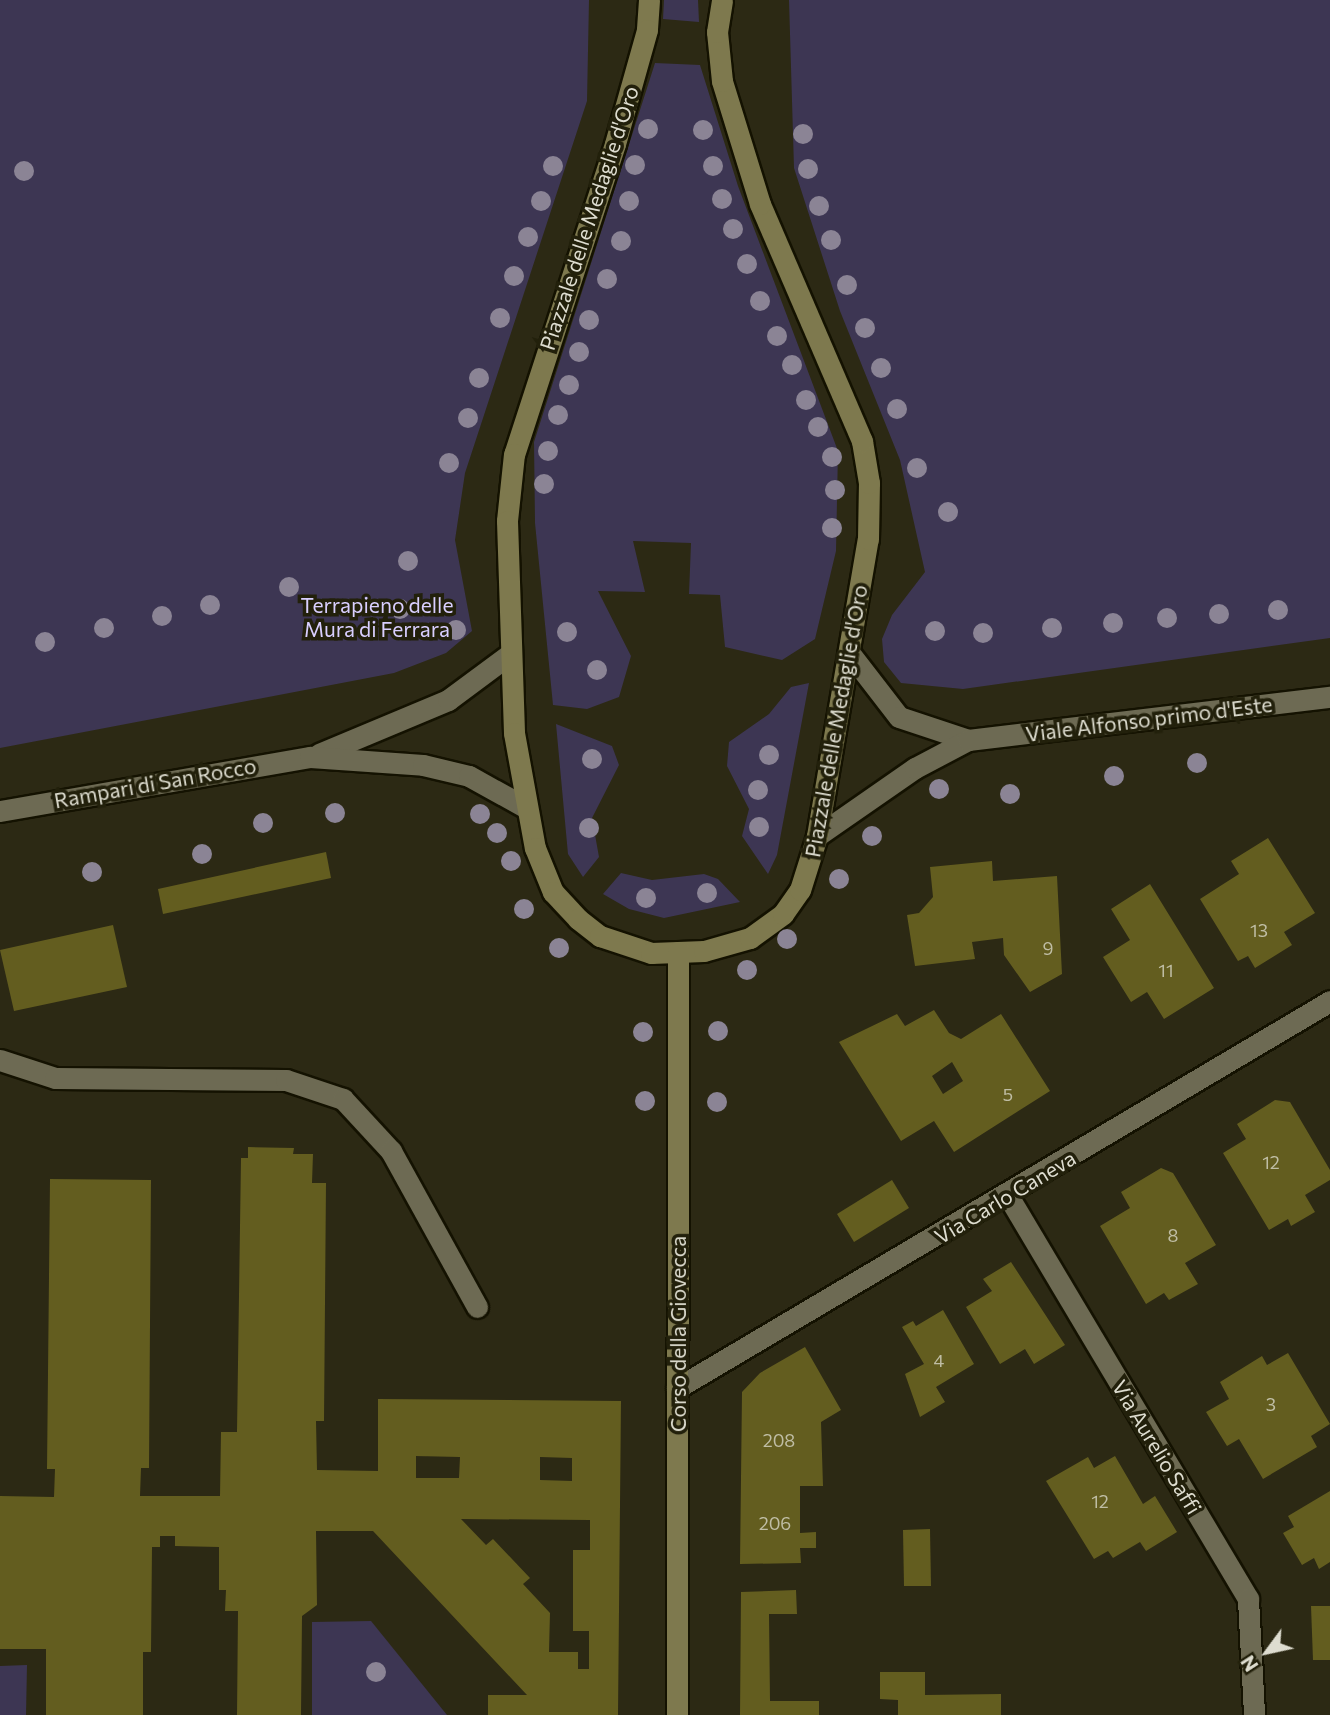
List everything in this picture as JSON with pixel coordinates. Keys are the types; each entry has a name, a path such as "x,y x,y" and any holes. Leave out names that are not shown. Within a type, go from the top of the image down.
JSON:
{"street":[{"name":"Piazzale delle Medaglie d'Oro","path":"649,0 647,30 615,144 514,454 507,521 510,654 513,733 525,807 544,872 566,908 600,936 625,947 678,952 731,946 783,914 800,890 817,836 851,655 868,539 869,483 862,441 760,204 722,81 717,32 722,0"},
{"name":"Rampari di San Rocco","path":"0,811 310,757 447,700 510,654"},
{"path":"851,655 899,717 968,740"},
{"name":"Viale Alfonso primo d'Este","path":"968,740 1330,697"},
{"path":"817,836 915,768 968,740"},
{"name":"Rampari di San Rocco","path":"310,757 434,768 468,776 525,807"},
{"name":"Corso della Giovecca","path":"677,1715 678,952"},
{"name":"Via Carlo Caneva","path":"677,1388 1008,1196 1330,1002"},
{"path":"0,1060 55,1078 286,1080 343,1099 391,1151 477,1307"},
{"name":"Via Aurelio Saffi","path":"1008,1196 1248,1599 1254,1715"}],"green space":[{"name":"Terrapieno delle Mura di Ferrara","path":"0,0 589,0 587,101 465,473 455,540 472,631 446,653 394,673 0,748"},
{"path":"664,0 698,0 699,22 663,19"},
{"path":"789,0 1330,0 1330,638 963,689 901,683 884,662 882,639 892,615 925,572 900,460 840,311 794,168"},
{"path":"655,63 700,65 738,186 838,451 836,551 815,639 782,660 725,647 720,595 689,594 691,543 633,541 645,592 598,591 631,656 619,697 587,709 553,705 535,523 534,442"},
{"path":"809,683 777,855 768,874 742,836 749,809 727,766 729,742 769,714 791,687"},
{"path":"556,724 612,746 619,765 592,818 599,857 583,877 568,854"},
{"path":"621,873 652,880 704,874 718,879 740,902 664,918 629,909 603,894"},
{"path":"371,1621 447,1715 312,1715 312,1622"},
{"path":"27,1665 26,1715 0,1715 0,1666"}],"building":[{"path":"1268,838 1315,913 1284,932 1292,945 1255,968 1248,956 1238,961 1200,899 1239,874 1231,861"},
{"path":"326,852 331,878 163,914 158,889"},
{"path":"992,861 993,881 1057,876 1062,974 1030,992 1004,955 1003,938 972,942 975,959 915,966 907,915 919,913 933,897 930,867"},
{"path":"1150,884 1214,988 1164,1019 1147,992 1131,1002 1103,957 1130,940 1111,909"},
{"path":"113,925 127,987 14,1011 0,950"},
{"path":"934,1010 949,1033 961,1039 1001,1014 1050,1091 954,1152 934,1121 901,1141 839,1042 897,1014 905,1026","holes":["952,1062 963,1081 943,1094 932,1076"]},
{"path":"1275,1100 1290,1102 1330,1170 1330,1180 1305,1195 1315,1212 1291,1226 1288,1219 1269,1230 1223,1153 1246,1139 1237,1124"},
{"path":"248,1147 294,1148 293,1154 313,1154 312,1183 326,1183 324,1421 316,1421 317,1470 378,1471 378,1399 621,1401 618,1715 488,1715 488,1695 527,1695 373,1531 316,1531 317,1605 302,1616 301,1715 237,1715 238,1611 225,1611 226,1590 219,1590 219,1547 175,1546 175,1536 160,1536 160,1547 152,1547 151,1652 143,1652 143,1715 46,1715 46,1649 0,1649 0,1496 54,1497 55,1469 47,1469 50,1179 151,1180 149,1468 141,1468 140,1496 220,1496 221,1432 237,1432 241,1158 248,1158","holes":["416,1456 460,1457 459,1478 416,1478","540,1457 572,1458 572,1481 540,1480","461,1519 590,1520 590,1550 573,1550 573,1631 589,1631 589,1669 578,1669 578,1652 549,1652 550,1613 523,1584 530,1578 493,1539 486,1545"]},
{"path":"1161,1168 1173,1173 1216,1245 1185,1263 1198,1284 1169,1300 1164,1293 1146,1304 1100,1226 1130,1208 1121,1192"},
{"path":"892,1180 909,1208 854,1242 837,1214"},
{"path":"1011,1262 1065,1345 1034,1364 1025,1349 1000,1364 966,1307 992,1291 983,1279"},
{"path":"943,1310 974,1364 936,1387 945,1402 920,1417 905,1374 924,1364 902,1327 913,1321 916,1326"},
{"path":"805,1347 841,1410 821,1422 823,1486 800,1486 800,1533 816,1532 816,1548 800,1548 801,1563 740,1564 742,1392 760,1373"},
{"path":"1288,1353 1330,1424 1311,1436 1317,1447 1263,1479 1239,1439 1227,1446 1206,1412 1229,1399 1220,1382 1262,1356 1267,1365"},
{"path":"1115,1456 1143,1504 1155,1496 1177,1532 1146,1551 1140,1542 1113,1558 1108,1551 1094,1559 1046,1481 1088,1457 1094,1468"},
{"path":"1330,1491 1330,1562 1319,1569 1314,1558 1302,1565 1283,1533 1294,1527 1288,1516"},
{"path":"930,1529 931,1586 904,1586 903,1530"},
{"path":"796,1590 797,1614 769,1614 770,1701 819,1701 819,1715 740,1715 741,1592"},
{"path":"1311,1606 1330,1606 1330,1660 1313,1660"},
{"path":"880,1672 925,1672 925,1695 1001,1694 1001,1715 898,1715 898,1700 880,1699"}]}
